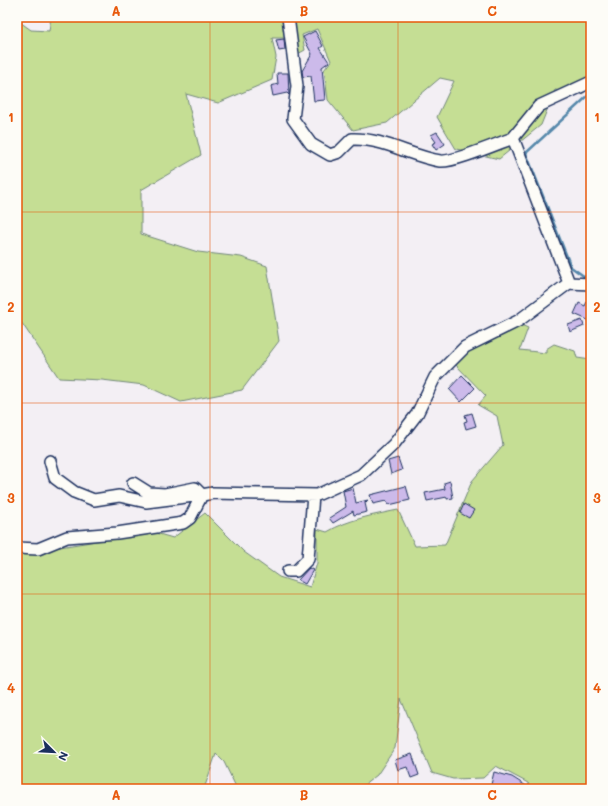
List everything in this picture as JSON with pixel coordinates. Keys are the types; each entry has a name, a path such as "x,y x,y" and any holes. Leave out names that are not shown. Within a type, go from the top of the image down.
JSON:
{"street":[{"path":"288,17 297,86 293,119 311,144 330,155 340,152 352,138 365,138 442,161 472,153 513,138 539,106 591,82"},
{"path":"513,138 569,283"},
{"path":"50,461 55,478 74,492 94,500 119,496 146,502 188,498 213,493 317,495 361,475 394,444 417,414 435,377 465,347 518,321 569,283 591,284"},
{"path":"133,483 149,493 165,494 194,488 202,495"},
{"path":"17,548 38,549 67,537 117,533 183,523 190,518 202,495"},
{"path":"288,571 296,571 308,559 313,495"}],"green space":[{"path":"51,17 591,17 591,87 582,94 555,90 541,125 499,159 456,149 437,117 454,81 440,78 387,123 353,130 328,100 324,70 331,61 317,29 302,35 305,50 296,55 288,38 272,38 276,57 272,80 218,103 186,94 201,155 141,190 141,234 198,252 241,257 267,266 279,341 242,390 181,402 144,385 102,380 59,378 17,316 17,20 31,30 49,31"},
{"path":"519,324 528,328 520,350 546,353 546,349 554,344 575,351 577,358 591,360 591,789 530,789 528,783 496,766 483,778 453,779 432,773 401,699 395,748 377,775 359,789 237,789 224,762 216,754 204,789 17,789 17,554 152,532 173,538 205,513 244,552 279,577 310,587 317,563 317,529 327,532 353,521 398,510 415,546 445,545 472,481 503,445 497,416 478,405 486,396 453,362 466,350"}],"building":[{"path":"315,31 323,46 320,48 329,62 322,67 325,100 314,101 311,76 303,77 302,71 312,54 303,37"},
{"path":"284,39 285,50 279,51 276,40"},
{"path":"277,73 288,73 289,95 287,93 273,96 271,86 278,84"},
{"path":"437,132 445,144 436,150 432,144 436,142 431,135"},
{"path":"591,293 591,320 588,320 574,314 579,303 585,306"},
{"path":"582,320 584,326 570,332 568,325"},
{"path":"462,375 475,388 461,402 449,389"},
{"path":"472,413 476,426 466,429 464,422 467,421 465,415"},
{"path":"398,458 402,470 391,474 388,461"},
{"path":"450,481 453,498 447,499 447,497 427,501 425,493 445,489 444,483"},
{"path":"406,486 410,500 389,505 386,501 373,504 370,495"},
{"path":"353,488 356,503 368,500 365,503 367,512 354,515 353,511 333,523 329,518 346,507 343,491"},
{"path":"464,504 474,510 469,518 460,513"},
{"path":"309,568 313,570 305,584 298,580"},
{"path":"412,754 419,775 411,778 407,767 398,770 395,760"},
{"path":"494,772 512,777 531,789 490,789"}],"waterway":[{"path":"591,93 526,153 571,267 585,277 591,277"}]}
